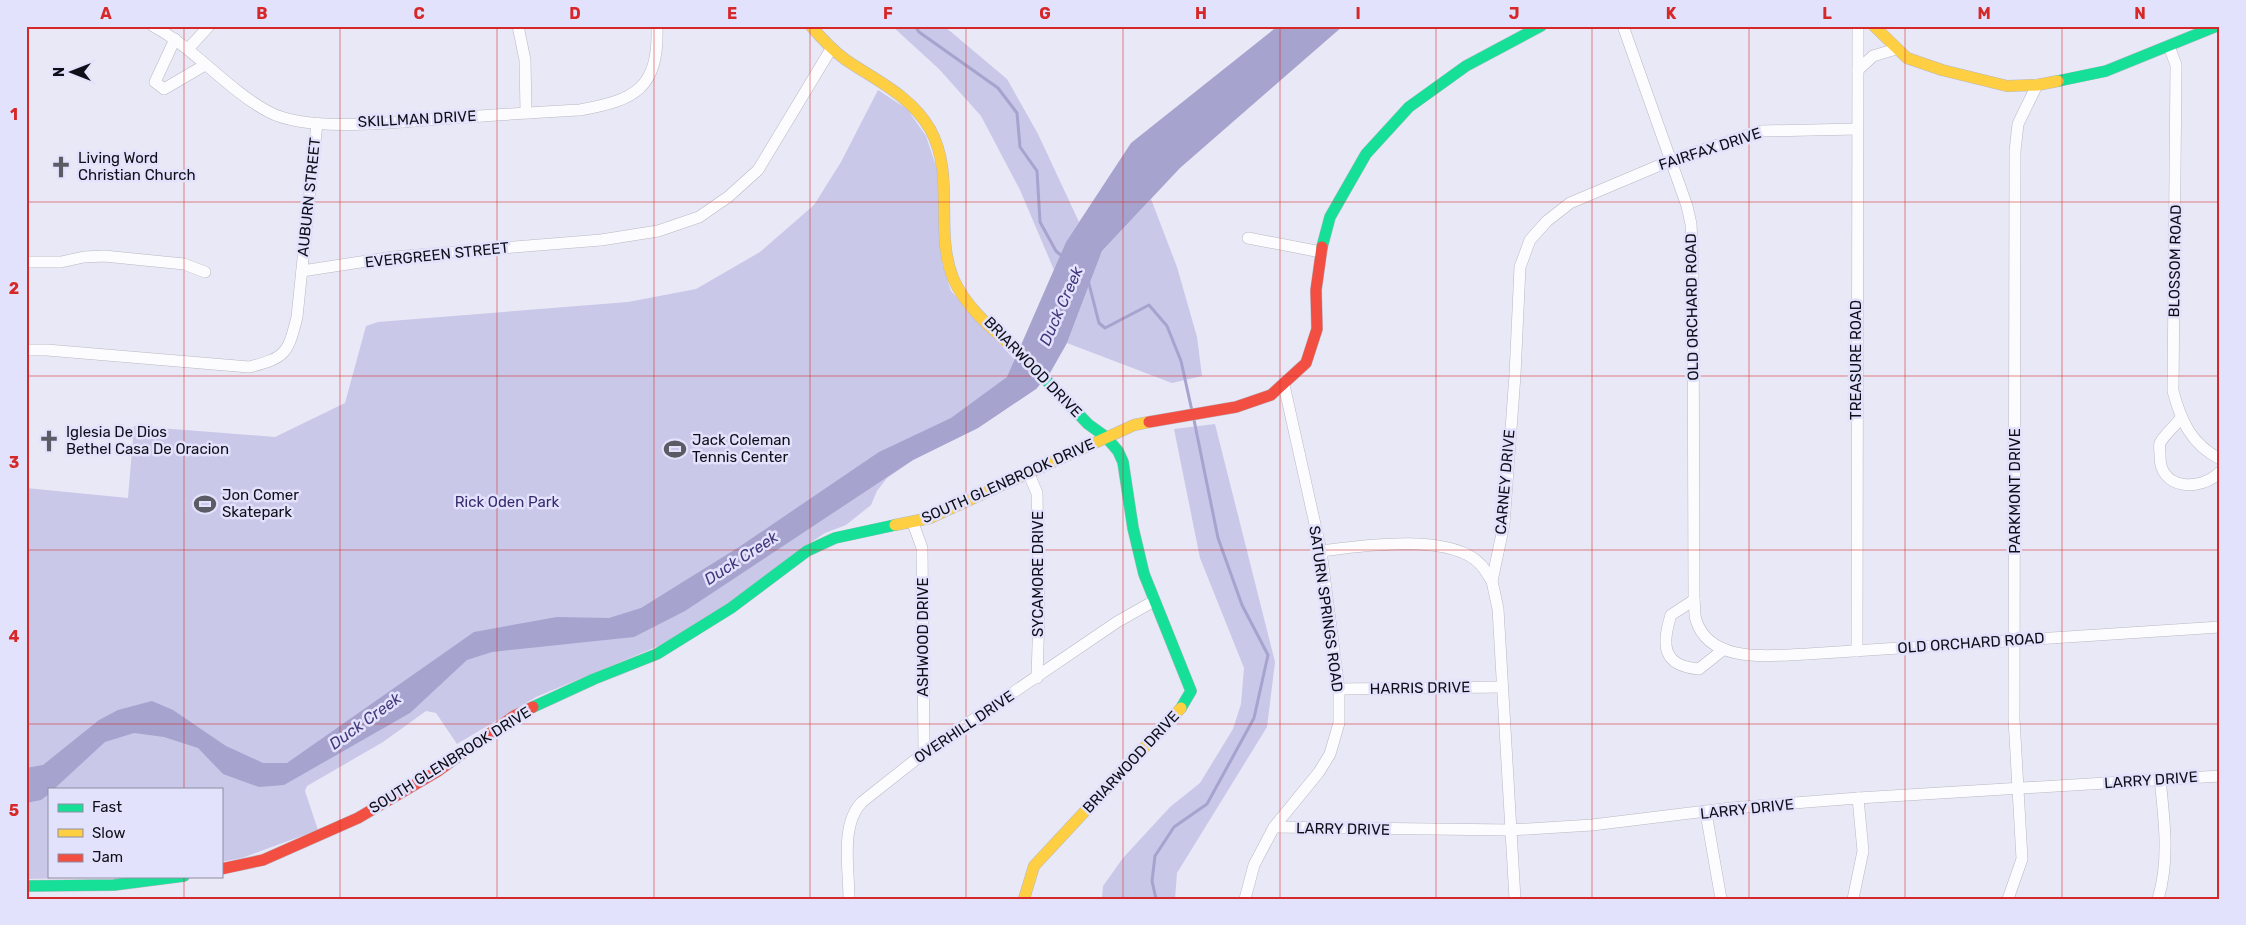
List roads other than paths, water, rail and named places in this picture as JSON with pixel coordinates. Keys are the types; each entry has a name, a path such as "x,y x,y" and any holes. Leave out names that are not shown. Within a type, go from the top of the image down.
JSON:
{"street":[{"name":"SKILLMAN DRIVE","path":"153,26 176,39 205,65 270,113 287,119 317,123 377,123 580,110 612,104 637,92 651,74 657,43 656,26"},
{"path":"188,49 209,26"},
{"path":"518,26 525,60 526,112"},
{"name":"BRIARWOOD DRIVE","path":"812,26 831,49 896,89 913,105 930,130 942,156 946,175 946,250 953,278 974,306 1013,347 1088,424 1106,437 1118,451 1123,462 1133,528 1154,601 1191,691 1184,706 1034,866 1024,899"},
{"name":"SOUTH GLENBROOK DRIVE","path":"222,869 263,860 358,818 438,771 514,716 594,679 657,654 732,608 807,551 835,538 930,518 1134,425 1236,407 1271,395 1306,363 1313,346 1317,329 1316,290 1321,252 1330,217 1366,154 1409,107 1466,66 1540,26"},
{"name":"OLD ORCHARD ROAD","path":"1623,26 1672,160 1691,224 1694,270 1694,600 1696,620 1706,637 1724,649 1742,656 1856,651 2220,627"},
{"name":"TREASURE ROAD","path":"1856,651 1856,129 1858,26"},
{"path":"1874,26 1907,58 2007,86 2037,85 2106,71 2217,26"},
{"path":"176,39 155,82 164,89 205,65"},
{"name":"BLOSSOM ROAD","path":"2169,46 2176,65 2173,391 2180,419 2192,438 2206,452 2220,459"},
{"name":"EVERGREEN STREET","path":"302,271 393,257 600,240 658,231 699,217 728,197 758,170 831,49"},
{"path":"1858,70 1873,56 1896,49"},
{"name":"PARKMONT DRIVE","path":"2008,899 2022,859 2014,719 2015,151 2018,124 2037,85"},
{"name":"AUBURN STREET","path":"302,271 317,123"},
{"name":"FAIRFAX DRIVE","path":"1570,203 1672,160 1761,130 1856,129"},
{"name":"CARNEY DRIVE","path":"1515,899 1501,687 1498,609 1492,581 1504,524 1515,375 1520,268 1530,240 1547,221 1570,203"},
{"path":"1248,238 1321,252"},
{"path":"26,262 61,262 84,257 104,256 184,264 205,272"},
{"path":"26,350 47,350 249,367 274,361 290,346 297,317 302,271"},
{"name":"SATURN SPRINGS ROAD","path":"1245,899 1254,864 1274,827 1319,772 1330,754 1339,723 1339,689 1320,551 1284,385"},
{"path":"2180,419 2160,444 2160,462 2167,476 2177,483 2191,486 2211,481 2220,472"},
{"name":"SYCAMORE DRIVE","path":"1028,472 1038,493 1039,613 1037,678"},
{"name":"ASHWOOD DRIVE","path":"913,523 922,548 924,753"},
{"path":"1320,551 1414,543 1447,548 1481,564 1492,581"},
{"path":"1694,600 1671,615 1665,646 1671,661 1684,668 1699,670 1724,649"},
{"name":"OVERHILL DRIVE","path":"849,899 848,830 854,810 924,753 1118,622 1154,601"},
{"name":"HARRIS DRIVE","path":"1339,689 1501,687"},
{"name":"LARRY DRIVE","path":"1274,827 1510,830 1592,825 1706,813 1731,808 1858,798 2220,776"},
{"path":"2158,899 2161,887 2165,838 2160,779"},
{"path":"1853,899 1863,851 1858,798"},
{"path":"1706,813 1721,899"},
{"path":"26,886 114,885 172,878"}],"water":[{"name":"Duck Creek","path":"1278,26 1343,26 1180,168 1102,251 1067,343 1050,373 1036,389 978,428 913,460 685,611 634,637 492,652 467,660 410,713 284,785 259,787 223,774 198,748 164,737 134,733 105,742 55,788 48,788 48,795 41,800 26,803 26,768 43,765 99,720 118,710 152,701 173,710 226,746 263,763 287,763 474,632 557,617 609,618 641,608 739,547 879,452 951,418 1007,377 1066,242 1131,143"}],"waterway":[{"path":"915,26 919,32 998,88 1017,113 1020,147 1037,171 1040,222 1056,251 1063,257"},
{"name":"Duck Creek","path":"1088,280 1099,323 1105,328 1149,305 1167,326 1181,361 1192,411"},
{"path":"1156,899 1152,881 1155,856 1174,827 1207,804 1254,718 1268,655 1242,605 1218,538 1194,420"}],"place":[{"name":"Living Word Christian Church","path":"61,167"},
{"name":"Iglesia De Dios Bethel Casa De Oracion","path":"49,441"},
{"name":"Jack Coleman Tennis Center","path":"675,449"},
{"name":"Jon Comer Skatepark","path":"205,504"}],"park label":[{"name":"Rick Oden Park","path":"507,502"}]}
